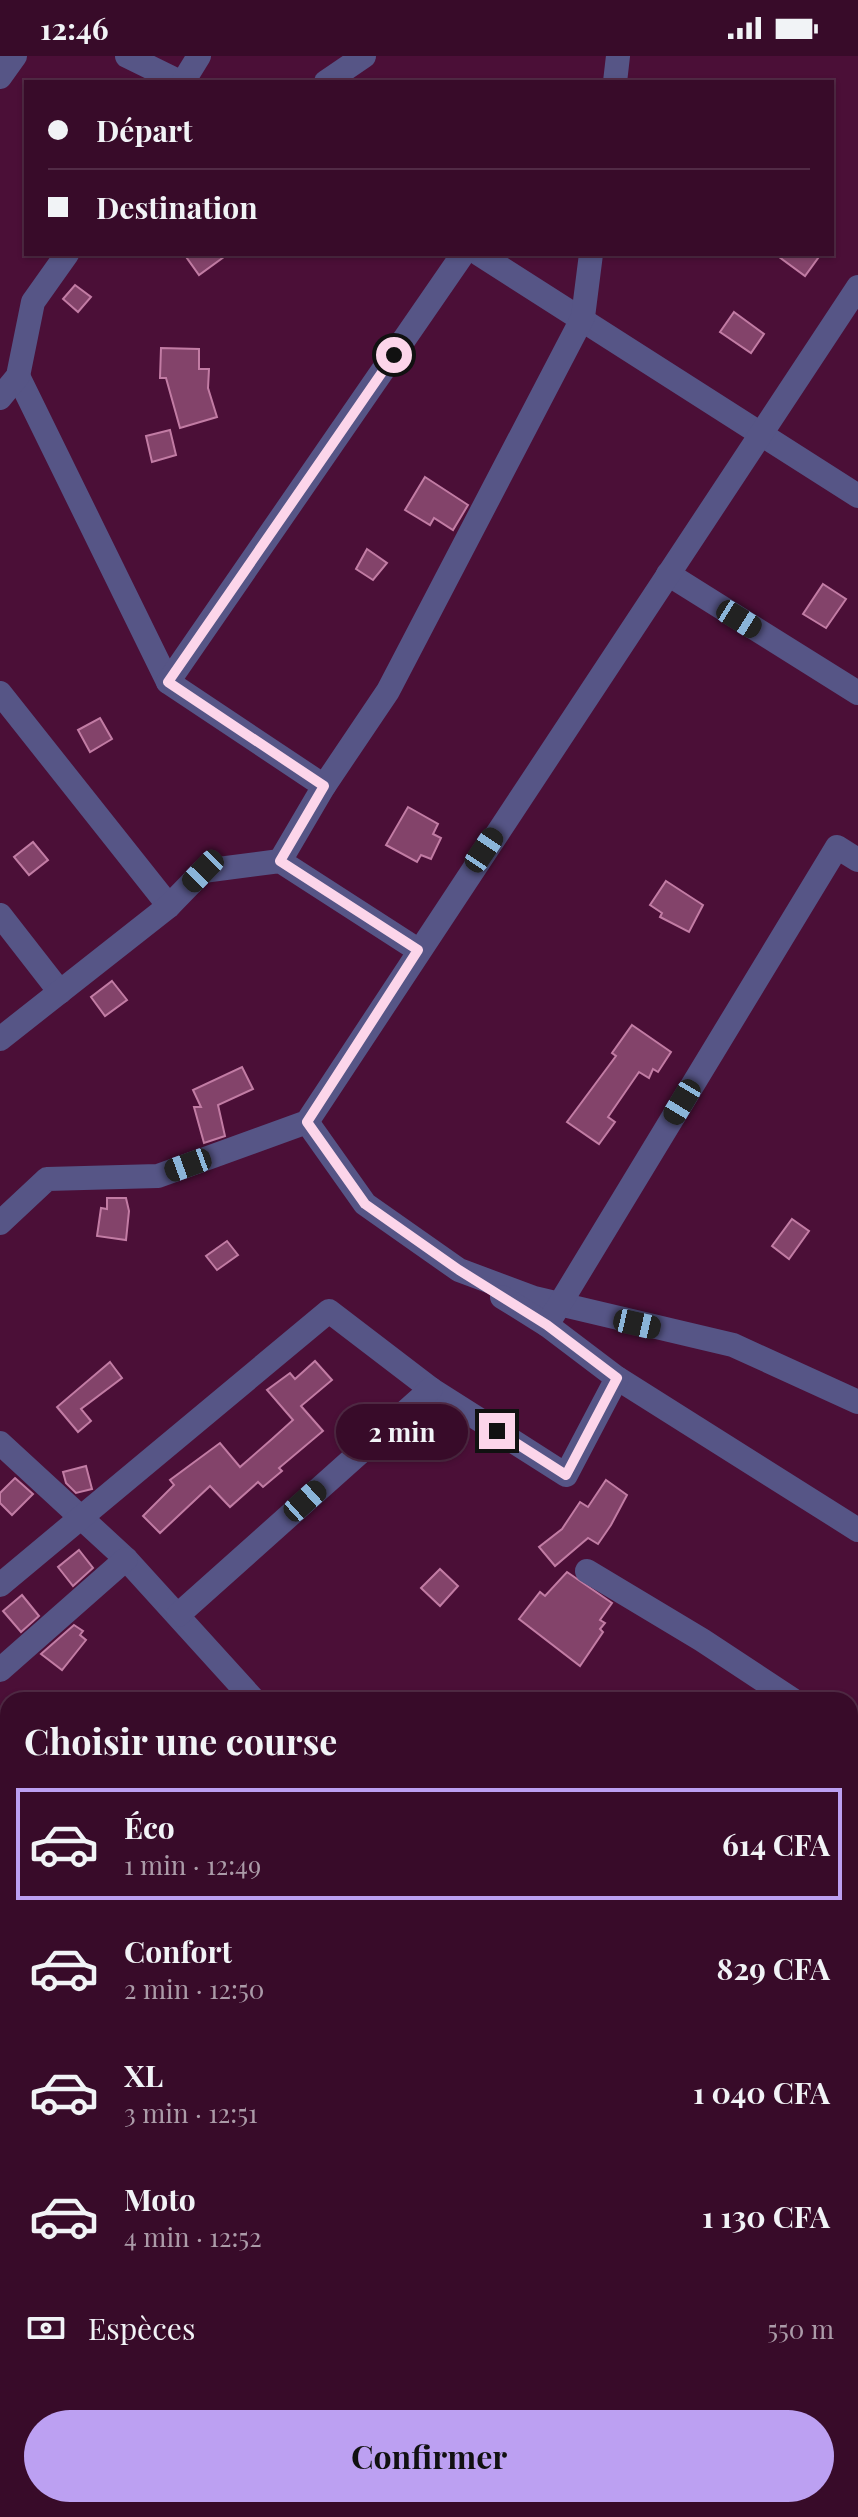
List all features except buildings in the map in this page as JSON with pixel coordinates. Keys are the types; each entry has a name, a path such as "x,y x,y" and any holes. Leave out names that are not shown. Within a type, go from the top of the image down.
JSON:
{"street":[{"path":"0,77 15,56"},
{"path":"127,56 177,80"},
{"path":"182,80 199,56"},
{"path":"329,80 364,56"},
{"path":"615,80 618,56"},
{"path":"0,398 18,376 33,302 66,256"},
{"path":"168,682 462,256"},
{"path":"482,256 583,317 858,496"},
{"path":"280,861 324,786 388,691 583,317 591,256"},
{"path":"0,1223 47,1179 158,1176 307,1122 760,433 849,322 858,287"},
{"path":"18,376 168,682 324,786"},
{"path":"668,574 858,693"},
{"path":"0,693 8,722 169,906"},
{"path":"553,1314 837,847 858,860"},
{"path":"0,1039 169,906 203,871 280,861 418,950"},
{"path":"0,915 60,992"},
{"path":"307,1122 365,1204 459,1270 553,1314 733,1345 855,1394"},
{"path":"0,1585 329,1311 431,1389 566,1475 617,1378"},
{"path":"553,1314 617,1378 858,1530"},
{"path":"178,1615 431,1389"},
{"path":"0,1443 126,1559 247,1692"},
{"path":"0,1670 126,1559"},
{"path":"587,1571 781,1692"}],"route":[{"path":"394,355 168,682 324,786 280,861 418,950 307,1122 365,1204 459,1270 547,1325 617,1378 566,1475 497,1431"}]}
